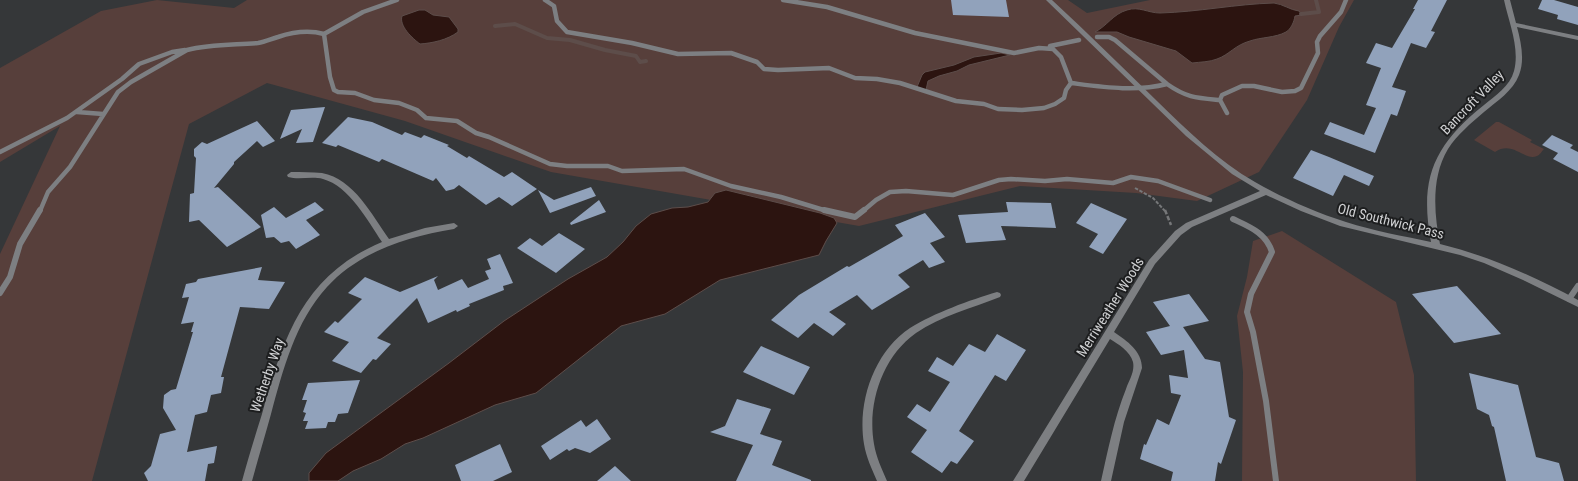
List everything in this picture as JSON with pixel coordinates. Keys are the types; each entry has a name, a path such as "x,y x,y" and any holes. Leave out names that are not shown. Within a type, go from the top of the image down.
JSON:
{"street":[{"name":"Old Southwick Pass","path":"1049,0 1184,132 1234,172 1265,192 1304,209 1345,224 1369,231 1436,245 1475,257 1508,270 1578,304"},
{"name":"Bancroft Valley","path":"1436,245 1431,214 1431,200 1438,163 1445,148 1473,117 1504,91 1517,73 1519,52 1507,0"},
{"path":"1513,24 1578,38"},
{"path":"291,175 324,177 343,186 353,196 387,243"},
{"name":"Merriweather Woods","path":"1018,481 1152,262 1178,233 1189,225 1265,192"},
{"name":"Wetherby Way","path":"247,481 284,356 313,298 337,274 353,262 387,243 421,232 454,226"},
{"path":"882,481 873,460 868,439 866,419 869,397 881,366 896,348 913,332 943,316 997,295"},
{"path":"1106,481 1122,411 1138,370 1137,361 1132,352 1120,341 1109,334"}],"lane":[{"path":"0,152 67,118 122,79 139,64 172,52 215,44 256,43 294,33 316,32 324,34 363,12 397,0"},
{"path":"545,0 554,6 555,19 559,27 567,32 632,43 678,54 730,53 746,57 757,62 764,69 778,70 829,68 855,78 877,79 912,87 932,95 956,101 984,104 998,109 1037,109 1055,104 1064,98 1066,90 1071,83"},
{"path":"783,0 827,7 915,33 1014,53 1022,53 1047,46 1068,44 1080,40"},
{"path":"1227,113 1220,100 1222,94 1242,86 1254,86 1282,92 1295,91 1301,88 1318,53 1317,42 1320,36 1341,12 1346,0"},
{"path":"324,34 330,77 334,90 338,92 355,93 374,100 399,103 417,110 426,118 457,121 476,132 490,136 527,155 550,164 567,166 608,166 622,171 684,169 731,186 780,197 846,216 855,217 876,200 890,192 906,190 939,195 954,195 999,180 1011,179 1045,181 1067,179 1113,183 1131,177 1158,182 1210,200"},
{"path":"1097,37 1109,37 1115,40 1180,93 1191,97 1220,100"},
{"path":"1047,46 1055,49 1061,57 1071,83"},
{"path":"0,293 10,277 20,244 41,208 48,192 70,167 119,90 187,50"},
{"path":"1071,83 1113,89 1152,87 1168,84"},
{"path":"107,89 119,90"},
{"path":"76,112 103,114"},
{"path":"1233,219 1261,233 1271,245 1272,252 1251,294 1247,312 1253,332 1266,401 1276,481"},
{"path":"1569,299 1578,286"}],"path":[{"path":"1113,183 1136,189 1155,199 1167,212 1171,225"}],"shaded area":[{"path":"157,0 234,8 247,0 1068,0 1087,13 1150,0 1354,0 1339,27 1307,100 1259,172 1197,201 1136,193 1020,186 859,226 551,172 405,121 267,83 189,124 92,481 0,481 0,254 60,126 0,162 0,68 101,11"},
{"path":"1274,3 1299,11 1302,15 1295,16 1292,25 1286,32 1245,43 1221,57 1208,61 1192,63 1176,51 1117,32 1095,32 1118,14 1131,9 1140,9 1160,13"},
{"path":"419,10 425,10 433,15 449,17 458,29 458,32 440,41 420,44 407,32 402,24 402,16"},
{"path":"1001,53 1010,55 969,65 957,71 939,76 928,81 926,90 917,87 922,75 925,72 954,65 974,57"},
{"path":"1496,122 1499,122 1532,140 1530,142 1544,149 1540,154 1532,157 1507,148 1495,152 1474,140"},
{"path":"726,190 820,213 834,218 837,223 819,255 720,280 665,314 621,326 536,393 495,405 423,438 405,444 381,459 353,471 338,481 309,481 309,473 326,453 504,321 568,279 607,257 623,242 636,226 651,214 672,208 688,207 708,202 715,193"},
{"path":"1282,231 1396,302 1414,375 1416,481 1242,481 1243,372 1237,316 1247,277 1253,241"}],"building":[{"path":"951,0 1006,0 1009,17 953,15"},
{"path":"1418,0 1447,0 1431,31 1435,32 1426,48 1411,43 1392,87 1406,91 1397,116 1391,114 1375,153 1324,134 1330,122 1364,135 1376,108 1366,105 1381,68 1366,63 1376,43 1392,48 1415,9 1413,9"},
{"path":"1542,0 1554,0 1578,7 1578,25 1557,19 1558,15 1538,9"},
{"path":"325,107 313,142 296,143 302,129 280,139 291,110"},
{"path":"348,117 372,122 402,135 405,132 421,138 424,135 449,145 447,146 467,158 469,156 504,177 512,172 537,189 512,206 499,197 486,205 459,185 454,189 446,191 436,178 433,181 382,159 379,162 338,145 336,147 322,143"},
{"path":"257,121 275,141 263,147 257,141 234,162 234,164 214,188 218,187 261,227 227,247 199,220 189,222 190,194 194,193 196,158 194,156 194,149 202,142 207,144"},
{"path":"1552,135 1573,145 1570,148 1578,152 1578,172 1553,159 1558,153 1542,145"},
{"path":"1311,150 1374,176 1369,186 1344,175 1333,196 1293,178"},
{"path":"591,187 596,196 550,213 538,190 554,200"},
{"path":"599,200 606,212 571,225 570,223"},
{"path":"315,202 324,210 306,220 320,235 296,249 289,241 281,243 274,237 266,238 261,215 274,207 286,218"},
{"path":"1006,202 1051,203 1056,228 1001,226 1006,240 966,243 958,215 1008,212"},
{"path":"1091,203 1127,219 1103,254 1089,247 1098,234 1076,223"},
{"path":"925,213 945,237 930,243 945,262 929,268 923,260 898,275 910,287 872,310 857,295 829,312 846,324 833,336 814,323 798,338 771,320 799,295 847,266 849,267 903,236 895,225"},
{"path":"559,233 585,249 556,273 517,248 530,238 542,246"},
{"path":"500,254 513,283 503,286 504,290 469,304 470,306 457,312 456,310 428,323 417,298 377,338 391,344 376,360 373,359 361,373 332,361 349,342 324,332 335,321 338,323 362,299 348,293 365,277 400,292 438,276 434,280 438,290 462,279 468,288 489,279 485,271 491,269 487,259"},
{"path":"262,267 258,280 285,282 269,309 240,307 221,377 224,377 221,393 211,395 207,412 195,415 187,452 217,446 214,463 208,464 205,481 148,481 144,473 151,466 160,434 176,430 163,408 164,395 171,390 176,389 193,332 191,332 194,322 181,324 189,297 182,298 186,284 196,282 198,279"},
{"path":"1457,286 1501,334 1454,343 1412,294"},
{"path":"1189,294 1209,321 1183,327 1205,359 1220,362 1229,417 1236,420 1221,464 1218,462 1215,481 1171,481 1173,472 1140,459 1144,444 1146,445 1157,419 1169,425 1181,395 1171,393 1169,375 1188,378 1184,350 1161,355 1146,332 1170,326 1153,302"},
{"path":"997,334 1026,350 1006,381 995,375 959,431 974,441 957,464 951,461 942,473 911,452 927,430 907,417 917,404 930,412 950,382 928,371 937,357 953,366 969,344 985,352"},
{"path":"761,346 810,367 794,395 743,372"},
{"path":"1469,373 1518,385 1536,457 1559,463 1564,481 1506,481 1494,427 1492,426 1489,415 1477,409"},
{"path":"360,380 348,413 338,414 335,422 328,422 326,428 305,429 308,421 303,421 306,413 303,412 307,400 302,400 308,383"},
{"path":"737,399 771,409 760,434 782,441 772,465 811,481 736,481 753,445 710,432 725,426"},
{"path":"597,419 611,439 590,453 575,448 569,451 567,449 550,460 541,446 581,420 586,427"},
{"path":"500,444 512,472 493,481 461,481 455,465"},
{"path":"615,466 631,481 597,481"}],"waterway":[{"path":"1301,14 1319,12 1316,0"},
{"path":"495,26 515,24 547,38 570,40 605,50 636,56 640,62 646,61"}]}
